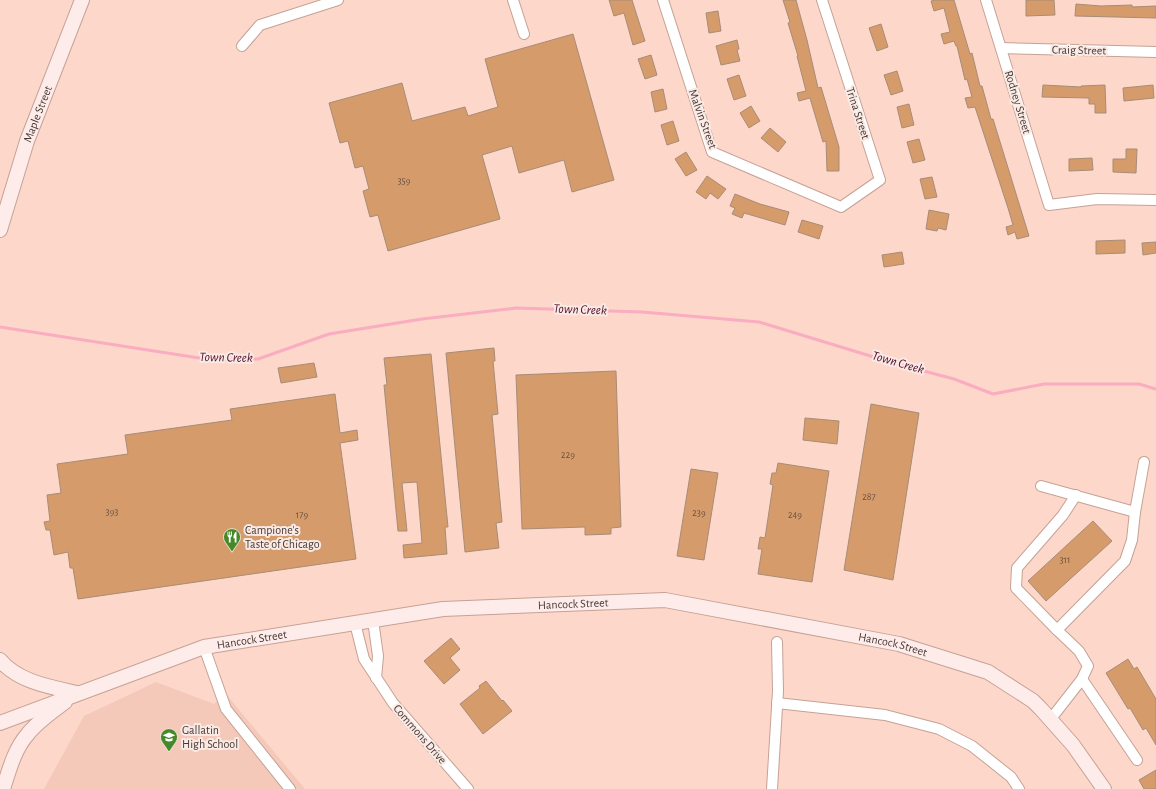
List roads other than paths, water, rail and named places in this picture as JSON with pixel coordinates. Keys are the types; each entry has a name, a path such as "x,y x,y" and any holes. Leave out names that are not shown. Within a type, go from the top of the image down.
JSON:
{"street":[{"name":"Maple Street","path":"0,230 27,141 82,0"},
{"path":"242,46 260,25 338,0"},
{"path":"513,0 524,34"},
{"name":"Malvin Street","path":"663,0 712,152 841,207"},
{"name":"Trina Street","path":"822,0 880,180 841,207"},
{"name":"Rodney Street","path":"986,0 1049,205 1097,199 1156,200"},
{"name":"Craig Street","path":"1001,48 1156,52"},
{"path":"1057,630 1125,561 1132,540 1135,512 1144,462"},
{"path":"1041,486 1135,512"},
{"path":"1050,720 1082,680 1088,666 1079,651 1016,588 1017,568 1063,515 1076,495"},
{"name":"Hancock Street","path":"0,723 77,693 204,647 443,609 664,600 899,644 988,672 1033,701 1073,745 1104,789"},
{"path":"373,620 378,656 376,678"},
{"name":"Commons Drive","path":"355,623 364,659 393,703 468,789"},
{"path":"772,789 778,685 777,642"},
{"path":"204,647 226,709 290,789"},
{"path":"0,660 18,676 77,693"},
{"path":"1082,680 1137,760"},
{"path":"2,789 14,757 26,735 35,726 77,693"},
{"path":"777,703 886,715 939,729 972,746 1011,777 1019,789"}],"waterway":[{"name":"Town Creek","path":"0,327 212,360 258,359 329,334 422,319 516,308 642,312 759,322 890,362 954,379 993,394 1044,384 1139,384 1156,389"}],"place":[{"name":"Campione's Taste of Chicago","path":"232,552"},
{"name":"Gallatin High School","path":"169,752"}]}
